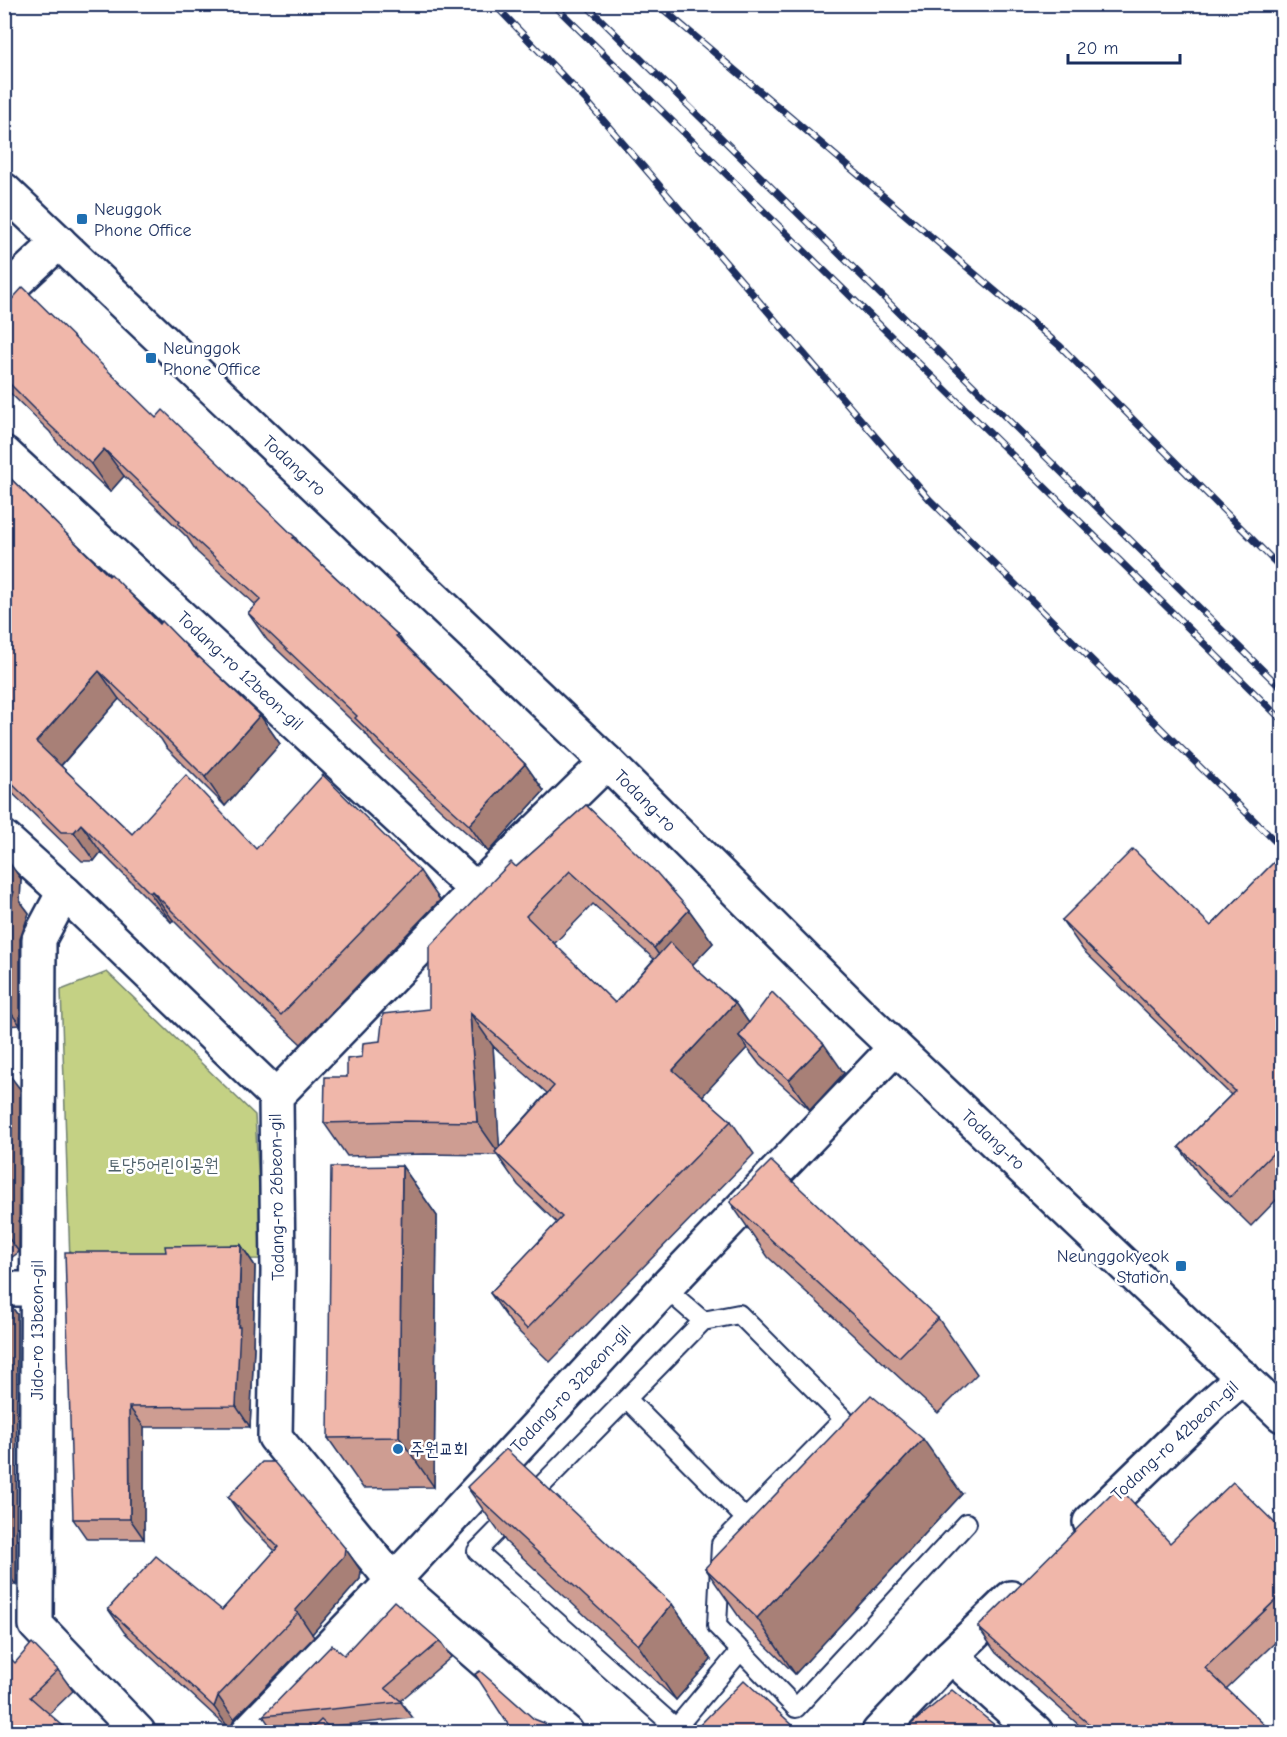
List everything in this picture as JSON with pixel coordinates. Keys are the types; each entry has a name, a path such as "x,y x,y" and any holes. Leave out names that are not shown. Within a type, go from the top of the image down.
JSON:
{"street":[{"name":"Todang-ro","path":"4,190 607,762 895,1048 1282,1415"},
{"path":"4,293 59,242"},
{"name":"Todang-ro 12beon-gil","path":"4,453 476,890"},
{"name":"Todang-ro 26beon-gil","path":"566,1732 393,1581 275,1437 278,1271 276,1096 476,890 607,762"},
{"path":"4,838 64,892 276,1096"},
{"name":"Jido-ro 13beon-gil","path":"64,892 39,939 36,1625 138,1732"},
{"name":"Todang-ro 32beon-gil","path":"248,1732 393,1581 665,1288 895,1048"},
{"path":"4,1289 37,1289"},
{"name":"Todang-ro 42beon-gil","path":"1069,1542 1243,1377"},
{"path":"879,1732 951,1656 1035,1575"},
{"path":"951,1656 1036,1732"}],"lane":[{"path":"665,1288 703,1321"},
{"path":"741,1650 676,1728 477,1551 703,1321 739,1314 844,1419 721,1544 717,1626 741,1650 796,1708 967,1523"},
{"path":"627,1399 746,1519"}],"green space":[{"name":"토당5어린이공원","path":"107,972 255,1115 263,1259 70,1261 61,990"}],"building":[{"path":"23,287 156,418 163,410 295,537 293,538 398,635 396,636 525,764 469,825 421,782 355,718 357,716 248,613 261,599 178,524 180,522 104,449 91,464 4,378 4,308"},
{"path":"4,472 109,576 111,574 160,624 162,621 260,715 205,777 99,671 36,742 132,834 186,775 256,849 323,775 420,871 281,1015 225,964 152,891 150,893 81,824 74,832 61,832 4,776"},
{"path":"586,805 657,873 689,910 654,948 570,871 526,916 615,1003 670,942 697,970 735,1003 673,1070 731,1121 527,1329 490,1293 562,1217 495,1152 554,1086 470,1013 477,1122 324,1123 325,1077 347,1077 347,1059 362,1057 363,1043 380,1041 383,1014 429,1009 429,947 511,862 516,867"},
{"path":"1133,849 1211,926 1282,854 1282,1144 1230,1197 1179,1147 1235,1091 1062,920"},
{"path":"4,857 6,858 6,892 14,892 6,918 4,1005"},
{"path":"772,992 824,1044 789,1080 739,1036"},
{"path":"4,1069 5,1069 4,1176"},
{"path":"771,1161 938,1318 899,1357 730,1202"},
{"path":"402,1166 399,1437 328,1438 331,1167"},
{"path":"241,1245 236,1406 129,1407 130,1519 73,1519 65,1252 166,1252 165,1246"},
{"path":"871,1395 923,1439 757,1618 705,1568"},
{"path":"506,1449 672,1604 638,1645 467,1487"},
{"path":"262,1462 274,1462 345,1548 344,1556 295,1611 298,1613 218,1696 214,1707 108,1609 156,1556 222,1610 278,1547 228,1497"},
{"path":"1233,1482 1282,1530 1282,1594 1205,1668 1272,1732 1098,1732 978,1627 1119,1487 1170,1543"},
{"path":"394,1601 440,1641 385,1688 402,1702 263,1716 332,1645 344,1655"},
{"path":"32,1643 58,1670 30,1697 70,1732 4,1732 4,1652 15,1663"},
{"path":"480,1671 534,1719 556,1732 513,1732 475,1674"},
{"path":"744,1680 800,1732 693,1732"},
{"path":"952,1690 1003,1732 902,1732"},
{"path":"321,1720 334,1732 309,1732"},
{"path":"104,1726 111,1732 98,1732"}],"railway":[{"path":"494,4 585,99 930,500 1282,848"},
{"path":"553,4 1282,720"},
{"path":"585,4 1282,689"},
{"path":"657,4 1060,346 1282,569"}],"place":[{"name":"Neuggok Phone Office","path":"82,219"},
{"name":"Neunggok Phone Office","path":"151,358"},
{"name":"Neunggokyeok Station","path":"1181,1266"},
{"name":"주원교회","path":"398,1449"}]}
